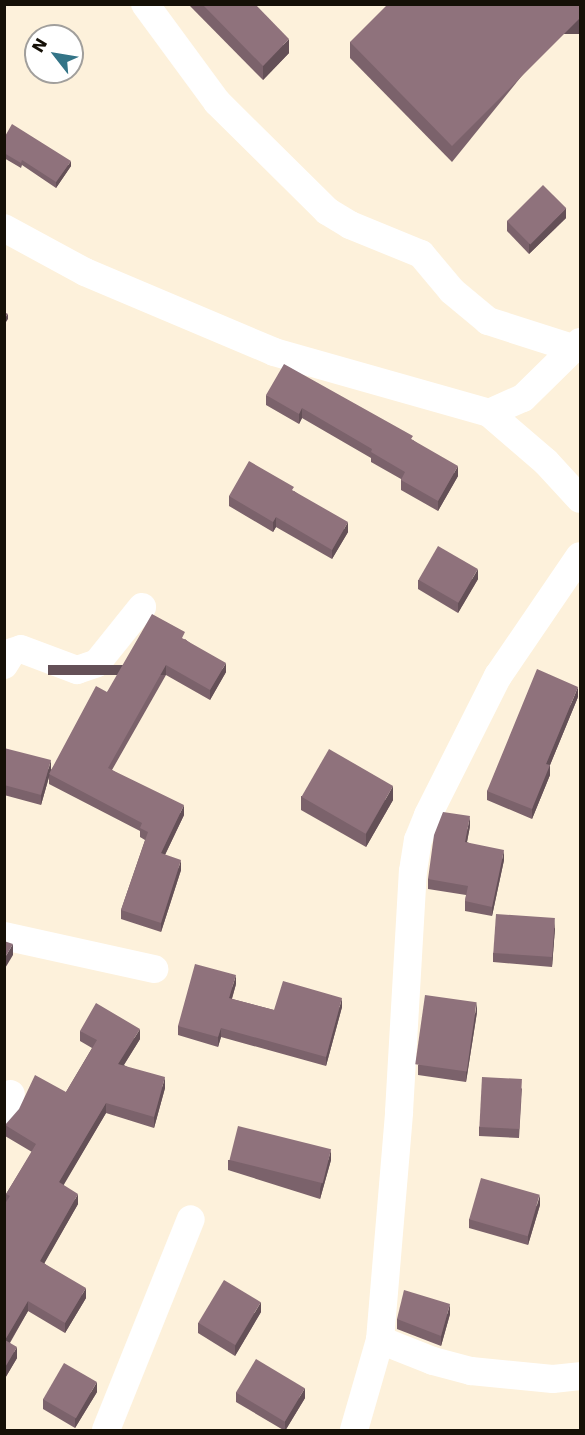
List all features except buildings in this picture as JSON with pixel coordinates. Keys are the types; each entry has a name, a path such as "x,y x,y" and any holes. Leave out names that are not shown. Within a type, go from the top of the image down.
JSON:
{"street":[{"path":"145,4 217,102 327,211 350,225 421,254 452,291 488,321 576,345 524,398 489,413"},
{"path":"4,228 85,272 274,352 489,413 546,462 580,499"},
{"path":"354,1431 380,1340 399,1112 413,871 418,840 498,676 580,556"},
{"path":"4,665 12,652 21,649 77,670 97,663 142,607"},
{"path":"4,936 154,969"},
{"path":"106,1431 191,1219"},
{"path":"380,1340 433,1361 471,1371 554,1379 580,1376"}]}
